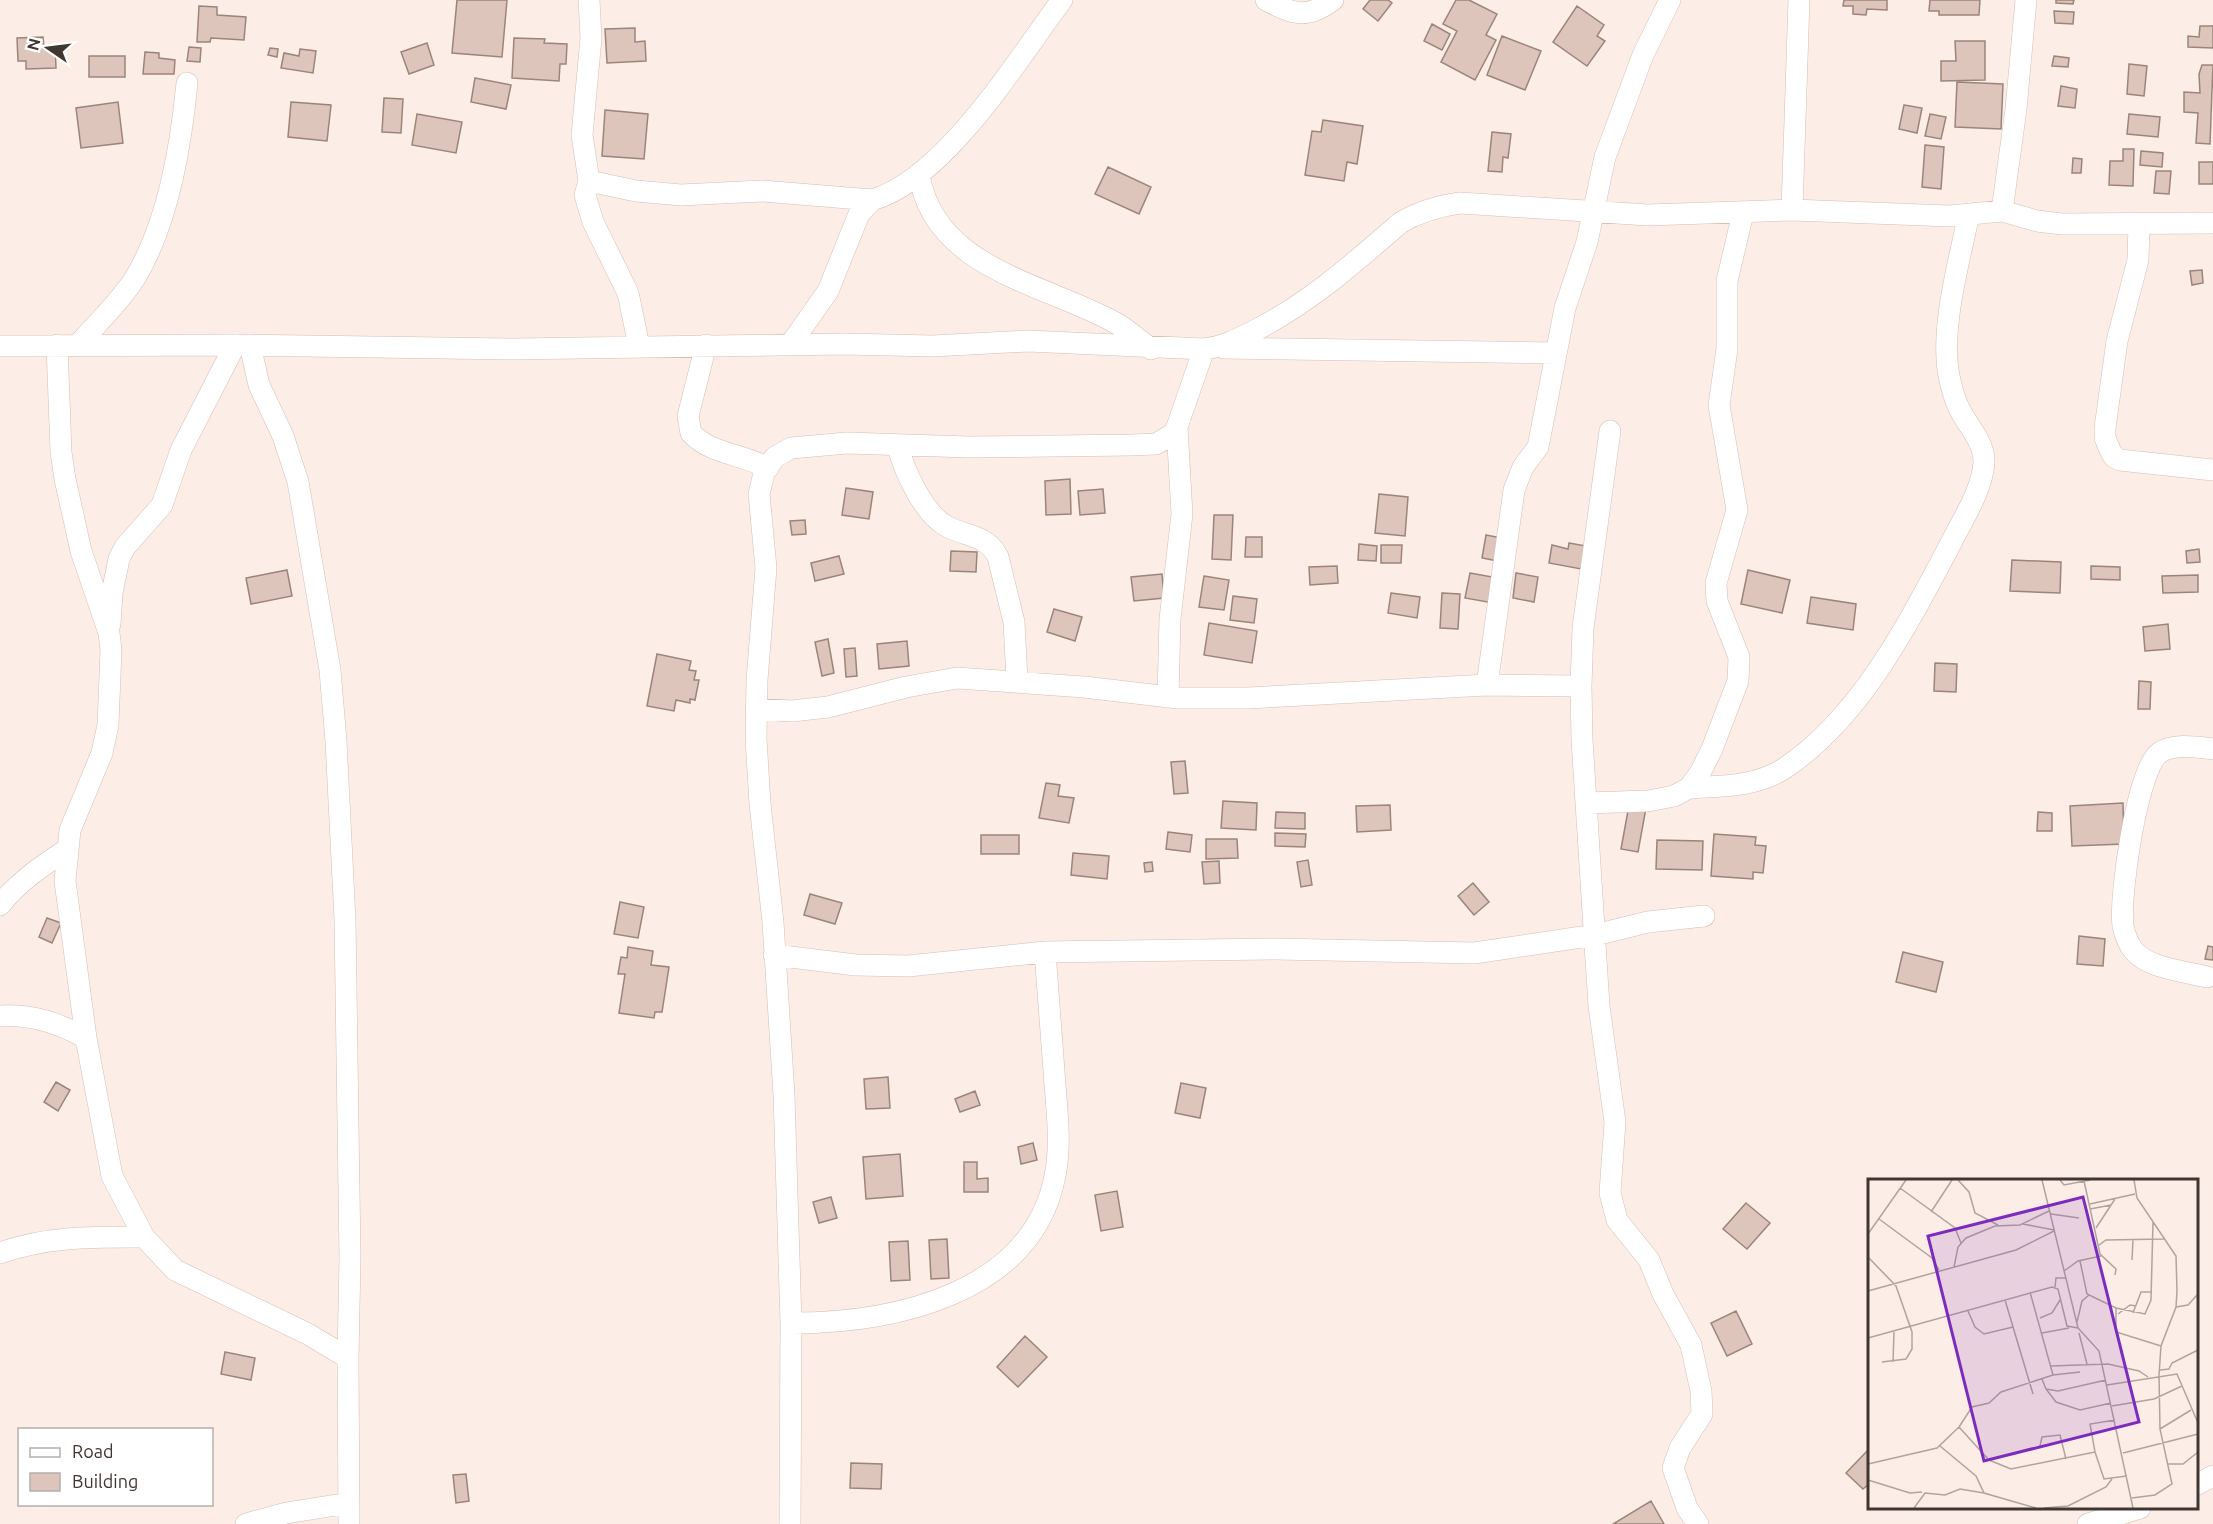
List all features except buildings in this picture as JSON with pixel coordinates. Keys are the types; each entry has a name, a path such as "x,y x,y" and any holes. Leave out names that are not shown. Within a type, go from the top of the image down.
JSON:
{"street":[{"path":"589,0 591,38 582,135 589,181 585,195 587,207 628,293 639,346"},
{"path":"589,181 636,191 681,195 762,191 872,200 887,196 918,175 954,141 1062,0"},
{"path":"1266,0 1296,12 1312,14 1333,0"},
{"path":"1486,685 1514,490 1523,467 1538,447 1565,308 1594,210 1605,157 1643,54 1670,0"},
{"path":"1792,210 1799,0"},
{"path":"2002,211 2016,109 2026,0"},
{"path":"78,345 133,280 148,256 160,221 180,139 187,83"},
{"path":"918,175 922,195 930,212 948,236 961,247 990,265 1115,322 1152,349"},
{"path":"790,345 828,291 859,214 872,200"},
{"path":"790,1524 791,1323 784,1095 773,922 760,804 757,709 766,568 759,494 768,468 776,457 791,448 847,443 898,446 1092,447 1156,444 1173,434 1178,427 1212,348 1277,320 1314,297 1400,223 1434,207 1486,202 1648,215 1792,210 1928,216 2002,211 2037,221 2055,223 2213,224"},
{"path":"1587,803 1648,801 1674,796 1689,788 1701,773 1731,703 1740,668 1736,647 1717,601 1716,583 1737,510 1719,405 1727,349 1727,281 1743,213"},
{"path":"1689,788 1733,785 1760,780 1785,768 1835,724 1871,678 1909,618 1961,523 1984,466 1981,444 1958,407 1953,392 1947,355 1950,322 1969,214"},
{"path":"2139,224 2138,260 2117,341 2105,438 2112,454 2120,460 2213,470"},
{"path":"0,346 243,345 514,349 706,345 932,346 1028,341 1152,349 1556,353"},
{"path":"57,345 61,452 65,479 81,551 109,633"},
{"path":"243,345 182,450 162,505 125,547 119,559 112,593 109,633 111,650 108,725 102,753 70,831 66,850 65,881 86,1038 112,1176 144,1237 175,1270 308,1334 348,1358"},
{"path":"243,345 283,436 298,482 330,670 345,920 350,1258 349,1524"},
{"path":"706,345 688,416 691,433 707,446 741,456 768,468"},
{"path":"1168,697 1169,630 1182,514 1178,427"},
{"path":"1610,431 1583,628 1581,686 1602,1042 1615,1122 1610,1193 1617,1220 1649,1260 1663,1294 1691,1345 1701,1391 1702,1414 1680,1448 1673,1468 1683,1499 1698,1524"},
{"path":"898,446 907,476 940,522 985,540 994,547 1014,622 1017,681"},
{"path":"757,709 792,711 828,707 906,687 957,678 1017,681 1168,697 1259,697 1486,685 1581,686"},
{"path":"2207,977 2154,964 2140,957 2126,937 2123,906 2128,856 2147,769 2157,755 2165,750 2176,747 2213,749"},
{"path":"0,905 9,893 41,866 66,850"},
{"path":"774,955 856,965 908,966 1045,952 1276,949 1465,953 1595,935 1640,923 1704,916"},
{"path":"791,1323 858,1319 951,1297 999,1269 1036,1228 1048,1202 1055,1175 1058,1138 1045,952"},
{"path":"0,1016 25,1016 57,1023 86,1038"},
{"path":"0,1253 40,1241 144,1237"},
{"path":"2198,1484 2213,1476"},
{"path":"246,1524 286,1513 349,1503"},
{"path":"2088,1524 2137,1509"}]}
